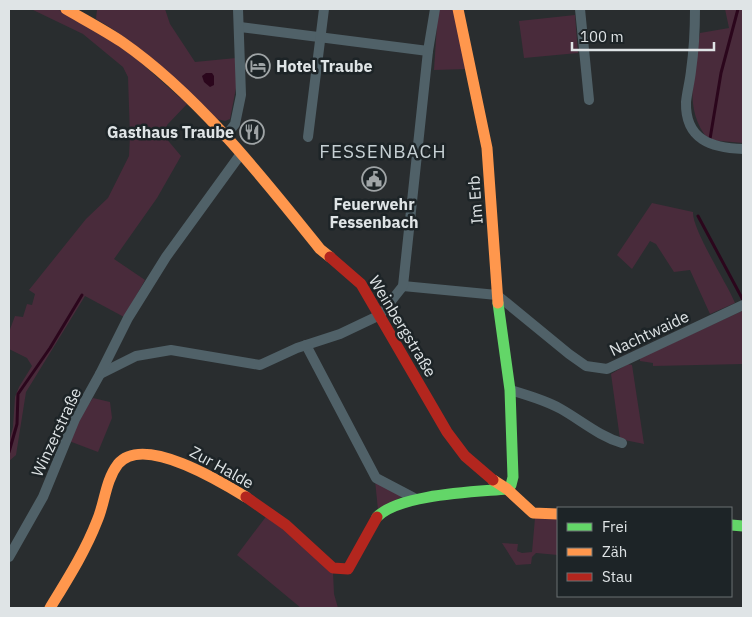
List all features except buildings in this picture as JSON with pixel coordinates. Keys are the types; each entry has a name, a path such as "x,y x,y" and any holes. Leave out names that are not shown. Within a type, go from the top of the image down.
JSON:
{"street":[{"name":"Weinbergstraße","path":"66,9 122,42 154,67 191,101 320,249 361,284 447,432 465,456 484,474 507,489 533,513 557,514"},
{"path":"225,138 235,124 241,95 238,9"},
{"path":"308,137 324,9"},
{"path":"435,9 428,51 403,286 497,296"},
{"name":"Im Erb","path":"458,9 487,148 497,296 510,390 513,477 511,486 507,489"},
{"path":"580,9 589,100"},
{"path":"695,9 695,33 686,102 688,116 692,127 707,144 723,148 743,149"},
{"path":"240,26 428,51"},
{"path":"100,374 128,318 156,272 240,155"},
{"name":"Winzerstraße","path":"9,557 43,497 75,419 100,374 136,356 171,350 260,365 306,345 340,334 380,315 403,286"},
{"name":"Nachtwaide","path":"497,296 586,366 607,369 743,305"},
{"path":"306,345 376,478 416,499"},
{"path":"510,390 536,398 561,409 608,438 622,443"},
{"name":"Zur Halde","path":"50,608 77,566 98,519 108,482 120,463 132,454 170,458 190,465 270,513 333,568 342,570 348,569 353,562 366,532 380,512 416,499 507,489"}],"shaded area":[{"path":"31,9 57,9 121,45 187,104 167,125 165,137 181,156 157,198 114,259 145,280 124,317 85,296 26,392 16,455 9,461 9,442 13,427 15,397 32,366 27,358 9,349 9,332 15,316 23,317 27,304 32,305 35,294 29,290 86,219 108,198 129,156 130,136 128,77 123,67 83,34"},
{"path":"97,9 165,9 170,24 195,62 236,58 236,88 230,119 225,121 217,119 144,52 96,19"},
{"path":"438,9 456,9 467,69 434,70"},
{"path":"725,9 743,9 743,143 709,140 701,128 693,102 692,89 700,33 729,28"},
{"path":"575,15 578,53 524,58 519,21"},
{"path":"206,73 212,73 214,85 210,87 204,82 202,76"},
{"path":"652,203 693,212 698,231 735,303 710,314 690,270 674,272 656,244 650,241 632,269 617,255"},
{"path":"742,311 743,364 653,366 653,363 640,361 640,358"},
{"path":"628,364 632,365 644,444 620,439 611,374"},
{"path":"93,398 110,402 112,418 98,452 69,441 75,425"},
{"path":"375,480 403,496 378,510"},
{"path":"268,514 333,572 334,594 338,608 301,608 237,555"},
{"path":"535,518 557,519 557,555 536,553 532,557 531,564 516,565 502,543 518,544 517,551 522,553 532,552"}],"waterway":[{"path":"710,139 721,73 738,9"},
{"path":"698,216 743,300"},
{"name":"FESSENBACH","path":"9,452 17,424 18,394 50,348 82,295"}],"traffic: fast":[{"path":"377,517 388,509 402,503 458,493 507,489 511,485 513,477 510,390 498,303"},
{"path":"732,525 743,526"}],"traffic: slow":[{"path":"66,9 122,42 177,86 228,138 320,249 330,257"},
{"path":"458,9 487,148 498,303"},
{"path":"50,608 87,544 100,514 110,478 118,464 130,456 145,454 182,463 246,497"},
{"path":"493,480 507,489 533,513 557,514"}],"traffic: jam":[{"path":"330,257 361,284 447,432 465,456 493,480"},
{"path":"246,497 286,525 333,568 348,569 377,517"}],"place":[{"name":"Hotel Traube","path":"258,66"},
{"name":"Gasthaus Traube","path":"252,132"},
{"name":"Feuerwehr Fessenbach","path":"374,179"}],"district":[{"name":"FESSENBACH","path":"383,151"}]}
